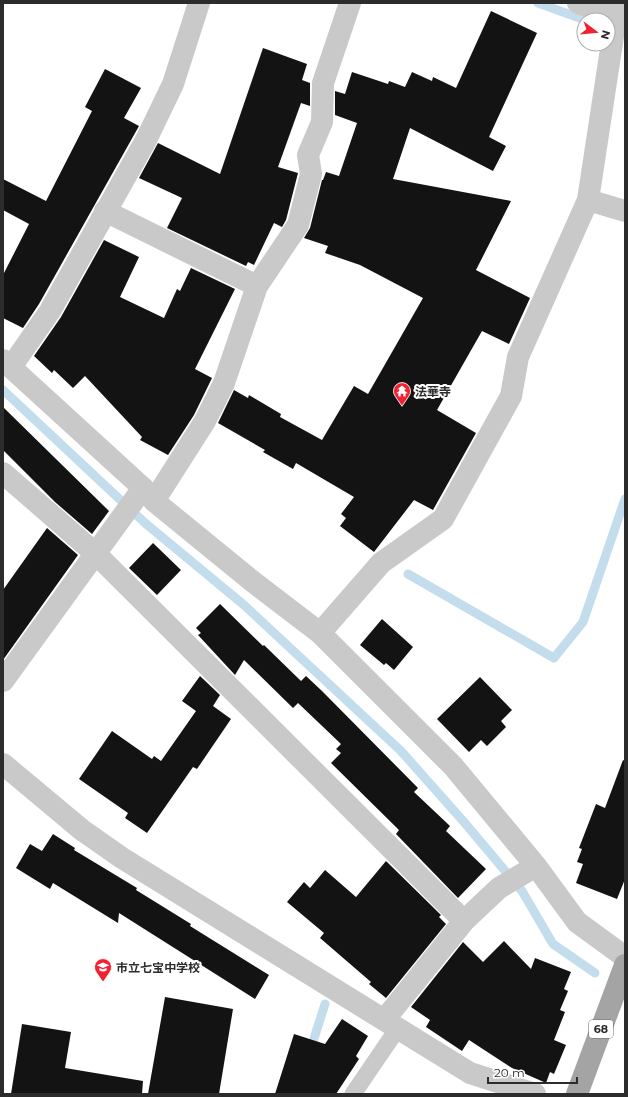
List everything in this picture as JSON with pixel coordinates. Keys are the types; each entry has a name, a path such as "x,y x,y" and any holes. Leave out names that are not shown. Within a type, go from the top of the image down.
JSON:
{"main road":[{"name":"68","path":"577,1094 625,965"}],"street":[{"path":"199,3 173,84 146,140 50,311 7,363 145,495 320,632 452,766 531,869 577,922 625,957"},
{"path":"3,681 121,519 145,495 205,421 224,383 257,286 298,225 311,174 308,155 322,122 322,83 350,3"},
{"path":"320,632 380,563 443,519 511,396 518,357 588,200 616,10 578,3"},
{"path":"588,200 625,211"},
{"path":"105,212 257,286"},
{"path":"3,472 96,554 464,920"},
{"path":"3,764 82,830 122,858 470,1073 535,1094"},
{"path":"391,1024 464,920 499,888 531,869"}],"lane":[{"path":"353,1094 391,1024"}],"building":[{"path":"491,11 537,33 489,137 506,146 493,171 410,128 393,179 511,201 476,270 530,298 509,344 482,331 437,410 476,433 433,510 414,500 374,552 340,526 346,518 341,514 354,497 296,463 293,469 263,452 265,450 218,423 234,390 248,398 249,395 281,414 280,417 322,440 354,386 368,394 423,298 360,265 325,253 328,246 304,238 310,228 322,180 326,172 339,176 357,123 335,115 335,91 345,94 352,72 388,84 389,81 405,87 412,72 432,81 433,77 456,88"},
{"path":"263,48 307,64 302,80 310,83 310,106 301,103 278,167 298,173 286,220 282,227 274,223 254,265 248,262 246,266 167,228 182,198 139,178 158,143 220,174"},
{"path":"105,69 141,88 124,118 139,126 39,304 23,328 3,318 3,275 29,224 3,210 3,179 46,201 92,111 85,107"},
{"path":"104,240 139,257 120,297 164,318 177,289 180,291 191,268 235,289 195,369 212,378 194,415 168,455 140,440 142,437 85,376 73,388 54,370 52,373 34,356 61,317"},
{"path":"3,407 109,511 92,534 55,502 3,450"},
{"path":"47,528 78,555 3,660 3,590"},
{"path":"153,543 181,570 157,595 129,568"},
{"path":"220,604 301,681 306,676 322,691 418,788 414,792 450,826 446,831 486,869 458,898 396,834 399,830 331,763 341,753 336,749 341,744 298,703 293,708 244,660 235,675 198,635 201,633 196,628"},
{"path":"382,619 413,647 394,670 386,663 384,665 360,645"},
{"path":"200,676 220,695 213,706 231,719 197,769 193,767 147,833 125,818 128,813 79,779 112,731 152,759 154,756 161,761 196,711 182,701"},
{"path":"480,677 512,710 501,721 506,727 487,746 481,740 469,752 437,719"},
{"path":"623,760 625,761 625,879 617,899 576,883 583,864 577,862 582,849 579,848 596,804 605,808"},
{"path":"53,834 75,848 74,850 137,888 136,890 191,924 190,926 269,975 255,999 119,913 118,923 53,883 50,889 16,868 30,844 42,851"},
{"path":"386,861 441,915 439,917 446,924 386,998 369,984 371,982 320,938 324,933 287,902 304,882 310,888 325,870 356,897"},
{"path":"504,941 531,969 535,958 571,972 564,989 568,991 560,1010 565,1012 554,1040 566,1045 554,1074 550,1072 546,1083 512,1068 469,1040 462,1051 426,1027 430,1020 411,1007 463,942 483,962"},
{"path":"165,997 233,1009 219,1094 148,1094"},
{"path":"342,1019 368,1036 356,1056 359,1059 336,1094 275,1094 294,1034 325,1044"},
{"path":"22,1024 71,1032 65,1068 143,1081 142,1094 11,1094"}],"waterway":[{"path":"538,3 576,17"},
{"path":"3,390 145,523 244,605 401,751 464,822 522,891 553,944 595,973"},
{"path":"408,574 554,658 583,622 625,499"},
{"path":"310,1051 325,1004"}],"place":[{"name":"法華寺","path":"402,406"},
{"name":"市立七宝中学校","path":"103,982"}]}
